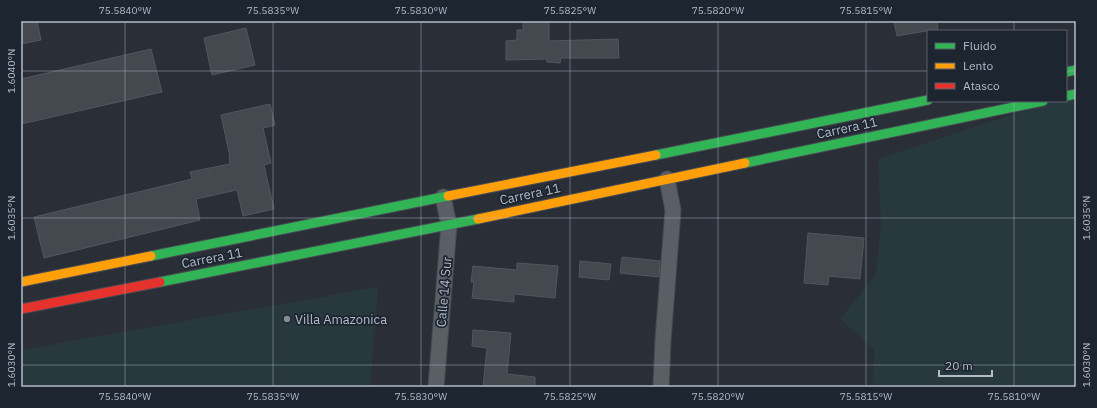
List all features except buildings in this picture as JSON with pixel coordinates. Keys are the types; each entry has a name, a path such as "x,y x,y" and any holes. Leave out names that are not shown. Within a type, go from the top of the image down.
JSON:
{"main road":[{"name":"Carrera 11","path":"21,282 927,100"},
{"name":"Carrera 11","path":"21,309 449,224 1038,102"}],"street":[{"path":"661,387 673,210 667,179"},
{"name":"Calle 14 Sur","path":"436,387 449,224 443,197"}],"shaded area":[{"path":"1072,95 1076,109 1076,387 873,387 874,349 840,319 876,275 881,227 878,159 1051,102 1067,102"},
{"name":"Villa Amazonica","path":"378,287 370,387 21,387 21,350"}],"traffic: fast":[{"path":"1067,72 1076,70"},
{"path":"1067,96 1076,94"},
{"path":"656,155 927,100"},
{"path":"745,163 1038,102"},
{"path":"151,256 448,196"},
{"path":"160,282 478,219"}],"traffic: slow":[{"path":"448,196 656,155"},
{"path":"478,219 745,163"},
{"path":"21,282 151,256"}],"traffic: jam":[{"path":"21,309 160,282"}],"place":[{"name":"Villa Amazonica","path":"287,319"}]}
